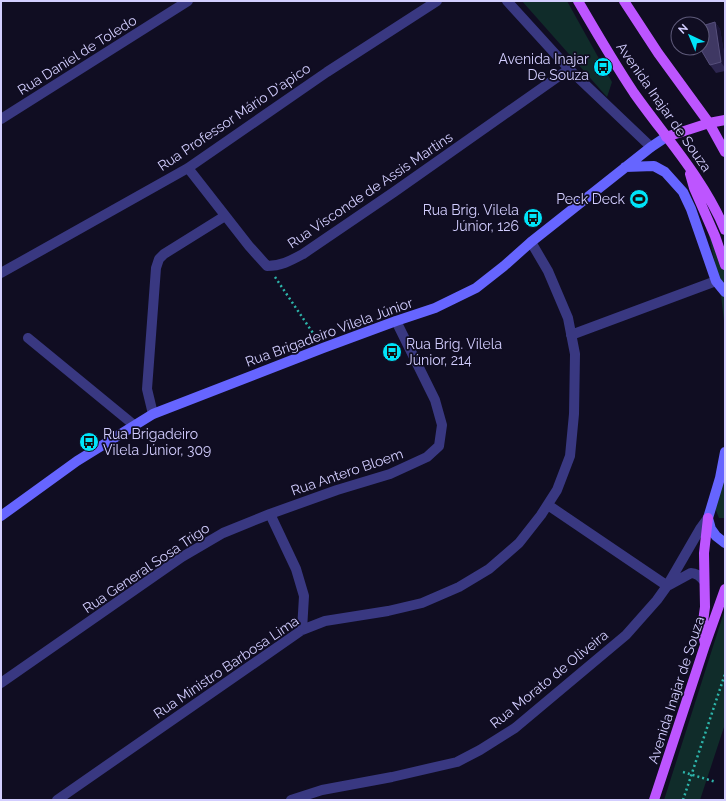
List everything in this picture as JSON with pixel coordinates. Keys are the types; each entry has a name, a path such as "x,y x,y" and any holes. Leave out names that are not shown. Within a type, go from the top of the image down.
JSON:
{"main road":[{"name":"Avenida Inajar de Souza","path":"578,1 633,92 704,189 725,230"},
{"name":"Avenida Inajar de Souza","path":"624,1 658,53 709,123 725,152"},
{"path":"666,137 709,123 725,120"},
{"path":"687,164 694,188 715,236 725,265"},
{"path":"705,645 702,629 705,607 704,553 708,518"},
{"name":"Avenida Inajar de Souza","path":"654,800 725,589"}],"street":[{"name":"Rua Daniel de Toledo","path":"1,119 188,1"},
{"name":"Rua Professor Mário D'apico","path":"1,273 188,168 327,72 437,1"},
{"path":"507,1 568,69 650,146"},
{"name":"Rua Visconde de Assis Martins","path":"267,266 277,266 283,264 302,254 394,192 568,69"},
{"name":"Rua Brigadeiro Vilela Júnior","path":"1,516 77,462 153,414 323,348 435,308 476,288 650,146 666,137"},
{"path":"626,167 654,166 664,172 683,192 691,209 716,281 725,292"},
{"path":"188,168 225,216 267,266"},
{"path":"153,414 147,389 156,268 159,259 164,254 225,216"},
{"name":"Rua Ministro Barbosa Lima","path":"57,800 302,630 325,621 388,611 422,603 459,587 489,569 519,544 548,505 557,490 570,456 574,407 575,354 568,318 548,272 531,242"},
{"path":"571,335 716,281"},
{"name":"Rua Antero Bloem","path":"270,514 337,490 390,474 427,458 439,446 442,424 435,400 396,321"},
{"path":"28,338 134,425"},
{"name":"Rua Morato de Oliveira","path":"291,800 322,790 457,762 480,750 514,728 626,635 657,600 708,518 720,478 725,452"},
{"path":"548,505 665,585"},
{"path":"270,514 296,569 304,596 302,630"},
{"name":"Rua General Sosa Trigo","path":"1,683 182,557 223,533 270,514"},
{"path":"708,518 711,529 716,536 725,543"},
{"name":"Rua Morato de Oliveira","path":"665,585 691,573 695,573 704,581"}],"path":[{"path":"267,266 323,348"},
{"path":"683,800 725,674"},
{"path":"683,772 716,782"}],"green space":[{"path":"522,1 567,1 612,82 607,97"},
{"path":"705,218 715,241 725,272 725,330 720,286"},
{"path":"725,443 725,518 719,518 713,503"},
{"path":"725,609 725,724 700,800 664,800"}],"building":[{"path":"715,22 721,62 710,65 705,56 710,56 710,24"}],"place":[{"name":"Avenida Inajar De Souza","path":"603,67"},
{"name":"Peck Deck","path":"639,199"},
{"name":"Rua Brig. Vilela Júnior, 126","path":"533,218"},
{"name":"Rua Brig. Vilela Júnior, 214","path":"392,352"},
{"name":"Rua Brigadeiro Vilela Júnior, 309","path":"89,442"}]}
